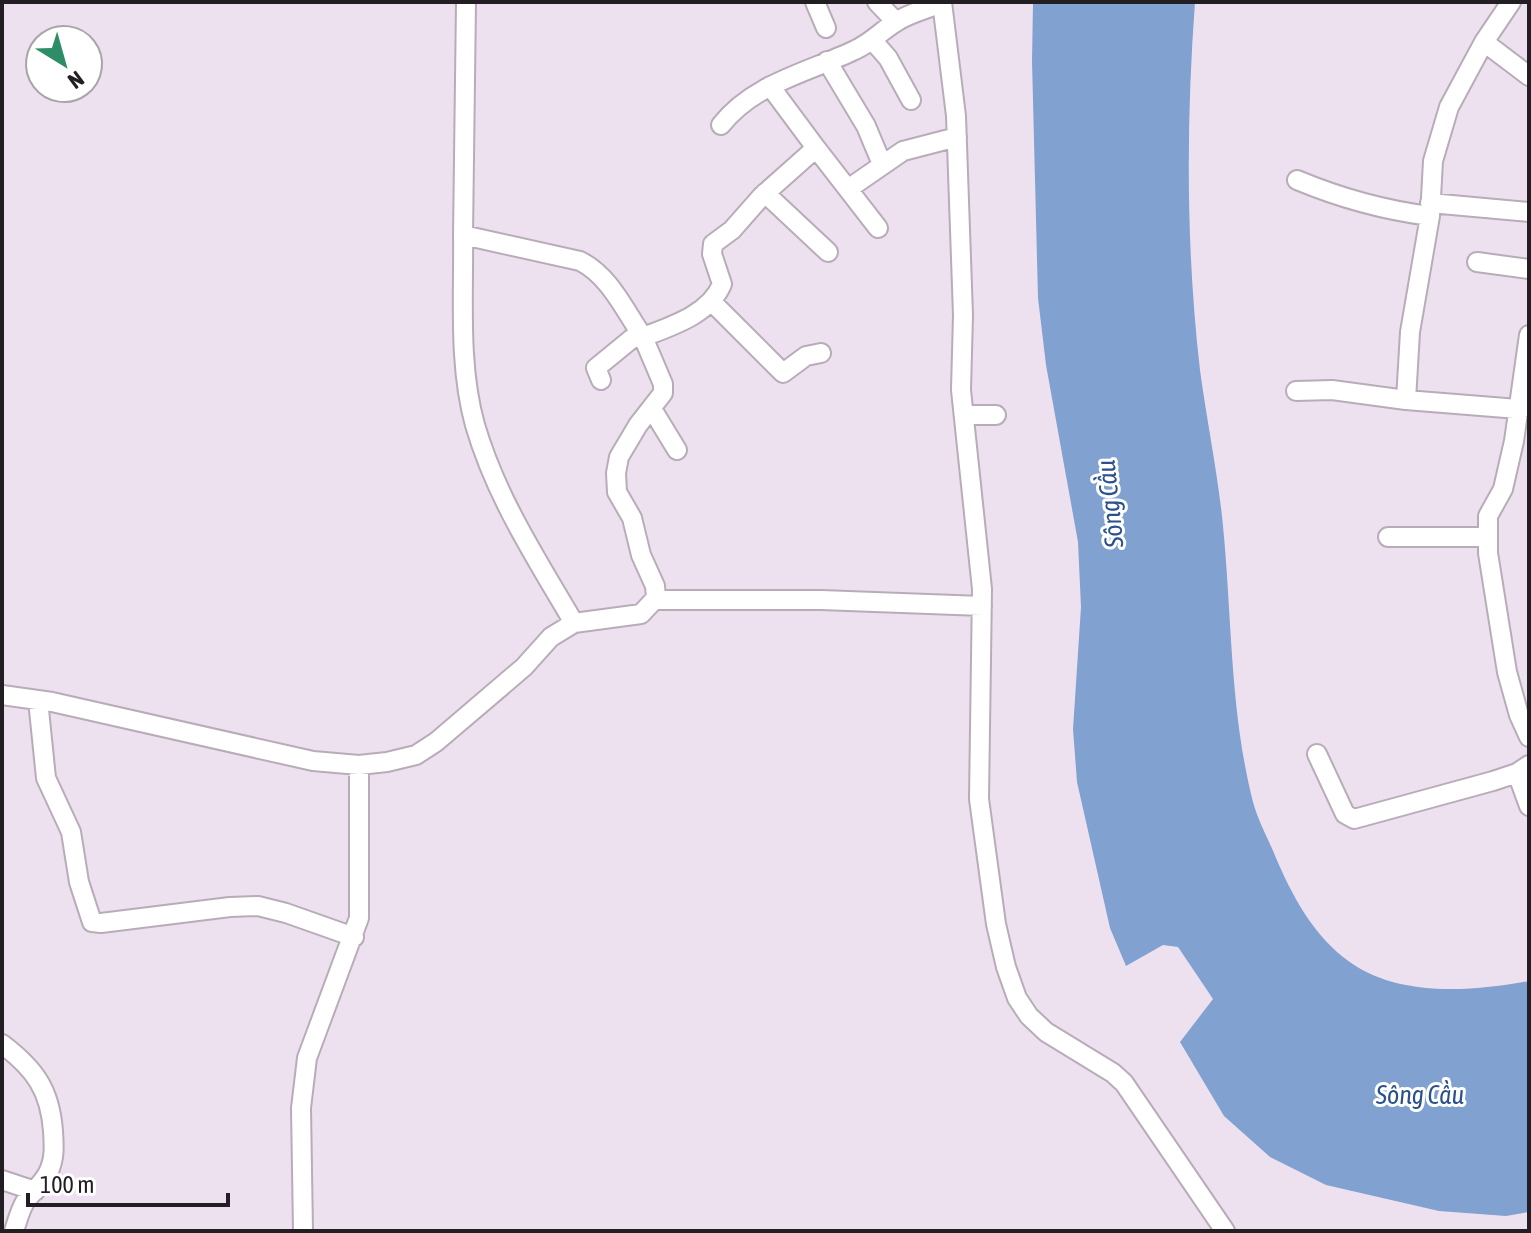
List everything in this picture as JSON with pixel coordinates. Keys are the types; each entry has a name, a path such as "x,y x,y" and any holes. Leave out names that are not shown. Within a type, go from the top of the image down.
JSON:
{"street":[{"path":"466,2 464,355 474,422 509,512 570,625"},
{"path":"815,2 826,28"},
{"path":"877,2 896,22"},
{"path":"1406,400 1410,332 1430,210 1433,161 1449,107 1484,42 1511,2"},
{"path":"721,125 738,108 770,86 873,41 896,22 942,3 957,137 963,315 961,378 982,606 979,799 996,924 1017,998 1029,1016 1046,1032 1124,1083 1225,1231"},
{"path":"873,41 888,58 911,100"},
{"path":"1484,42 1529,76"},
{"path":"827,61 866,126 879,157"},
{"path":"770,86 878,228"},
{"path":"848,189 903,151 957,137"},
{"path":"601,380 596,368 642,334 671,326 706,307 722,284 712,254 713,244 732,230 765,193 816,148"},
{"path":"1297,180 1335,195 1395,211 1529,212"},
{"path":"765,193 828,252"},
{"path":"2,695 38,700 313,761 359,765 416,755 436,742 492,696 551,637 570,625 641,614 654,600 655,586 641,555 632,518 617,492 616,473 619,457 638,425 663,393 663,384 642,334 594,268 580,261 463,235"},
{"path":"1477,262 1529,269"},
{"path":"711,301 783,373 806,356 821,353"},
{"path":"1529,335 1524,408 1503,489 1488,516 1488,553 1507,672 1529,737"},
{"path":"1296,391 1332,390 1406,400 1524,408"},
{"path":"652,409 677,450"},
{"path":"964,415 996,415"},
{"path":"1388,537 1488,537"},
{"path":"654,600 821,600 982,606"},
{"path":"38,700 46,778 71,832 79,882 92,922 258,906 354,937"},
{"path":"1317,754 1345,814 1354,819 1523,769 1529,806"},
{"path":"303,1231 301,1108 307,1058 359,918 359,765"},
{"path":"2,1044 30,1069 42,1085 52,1111 53,1163 23,1205 14,1231"},
{"path":"2,1180 35,1191"}],"water":[{"name":"Sông Cầu","path":"1033,2 1195,2 1189,140 1195,324 1223,526 1240,734 1253,802 1282,872 1304,912 1332,947 1363,970 1408,986 1433,988 1482,988 1529,981 1529,1212 1506,1216 1439,1211 1326,1185 1270,1157 1224,1116 1180,1042 1213,999 1178,947 1163,945 1126,966 1110,928 1077,782 1073,729 1081,607 1078,542 1046,365 1038,298"}]}
